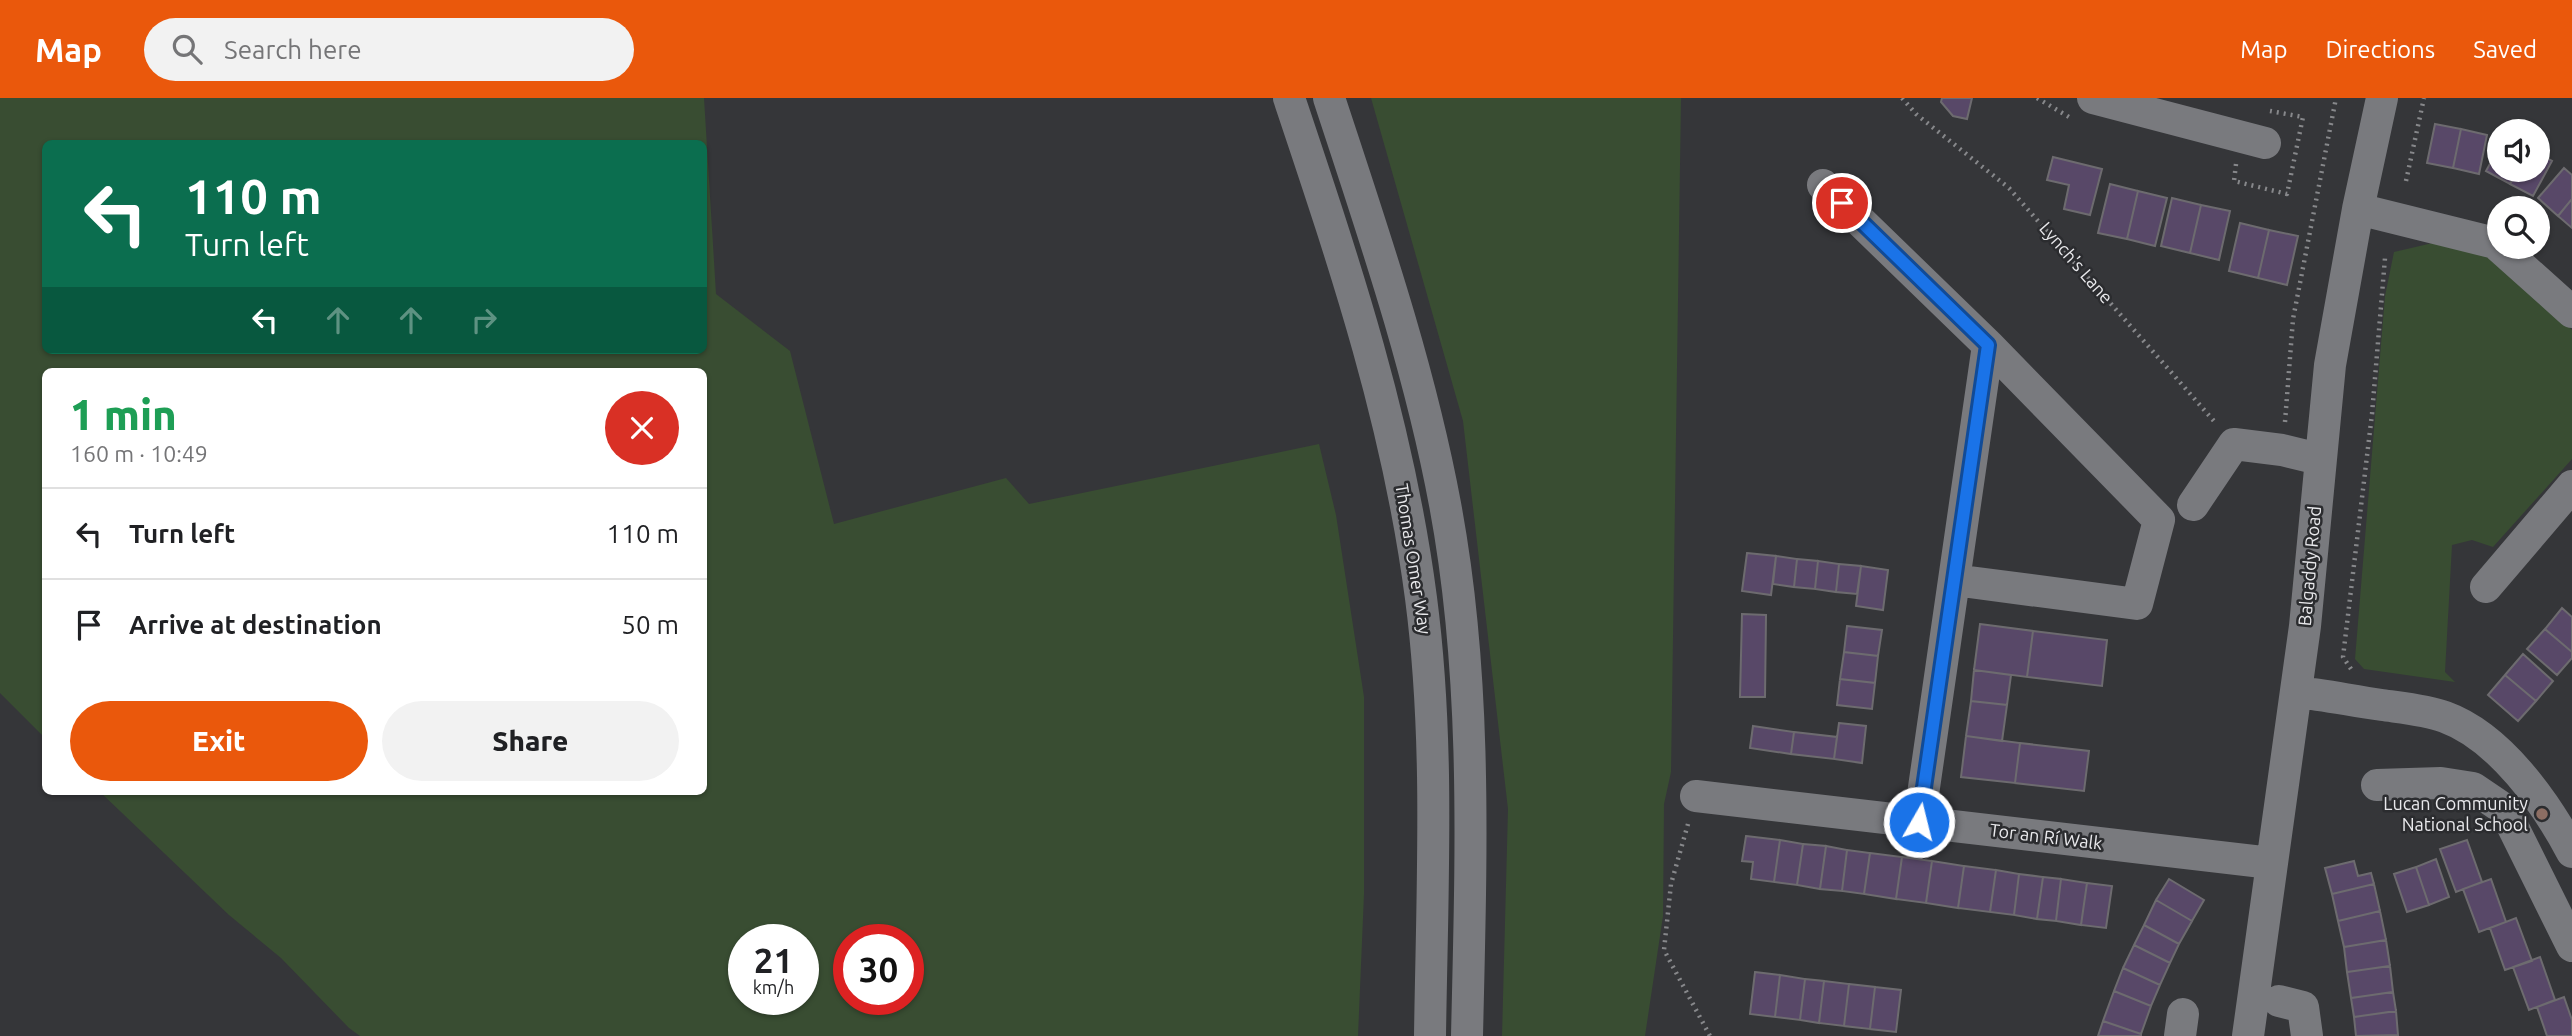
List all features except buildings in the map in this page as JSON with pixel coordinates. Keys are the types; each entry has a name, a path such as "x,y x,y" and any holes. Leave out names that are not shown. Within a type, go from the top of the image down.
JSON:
{"street":[{"name":"Thomas Omer Way","path":"1289,98 1364,329 1408,512 1421,600 1430,688 1433,754 1430,1036"},
{"path":"1329,98 1401,321 1427,417 1446,506 1458,596 1471,753 1467,1036"},
{"path":"2092,98 2265,143"},
{"name":"Balgaddy Road","path":"2248,1036 2297,692 2330,365 2358,209 2382,98"},
{"path":"1823,185 1988,345 2159,520 2137,604 1954,580"},
{"path":"2358,209 2495,243 2572,312"},
{"path":"1919,822 1988,345"},
{"path":"2193,505 2234,444 2282,450 2319,459"},
{"path":"2486,587 2572,486"},
{"path":"2297,692 2446,717 2472,732 2498,752 2520,775 2559,827 2572,852"},
{"path":"2376,785 2441,783 2473,788 2504,810 2572,946"},
{"name":"Tor an Rí Walk","path":"1696,796 2271,863"},
{"path":"2279,1001 2303,1007 2307,1036"}],"path":[{"name":"Lynch's Lane","path":"1902,98 1916,114 2009,188 2234,444"},
{"path":"2282,450 2293,319 2336,98"},
{"path":"2406,181 2424,98"},
{"path":"2343,657 2372,414 2385,258"},
{"path":"1696,796 1671,884 1664,950 1710,1036"}],"green space":[{"path":"0,98 704,98 707,140 42,140 42,354 707,354 707,147 716,294 790,351 834,524 1006,478 1029,504 1319,444 1336,515 1364,697 1364,894 1358,1036 360,1036 281,958 229,915 103,795 707,795 707,368 42,368 42,735 0,693"},
{"path":"1371,98 1681,98 1671,772 1664,804 1663,916 1645,1036 1502,1036 1508,809 1463,421"},
{"path":"2437,242 2487,254 2487,259 2494,259 2572,330 2572,459 2493,547 2472,540 2452,545 2445,672 2455,682 2364,669 2355,659 2385,296 2394,252"}],"place":[{"name":"Lucan Community National School","path":"2542,814"}],"route":[{"path":"1842,203 1988,345 1919,822"}]}
